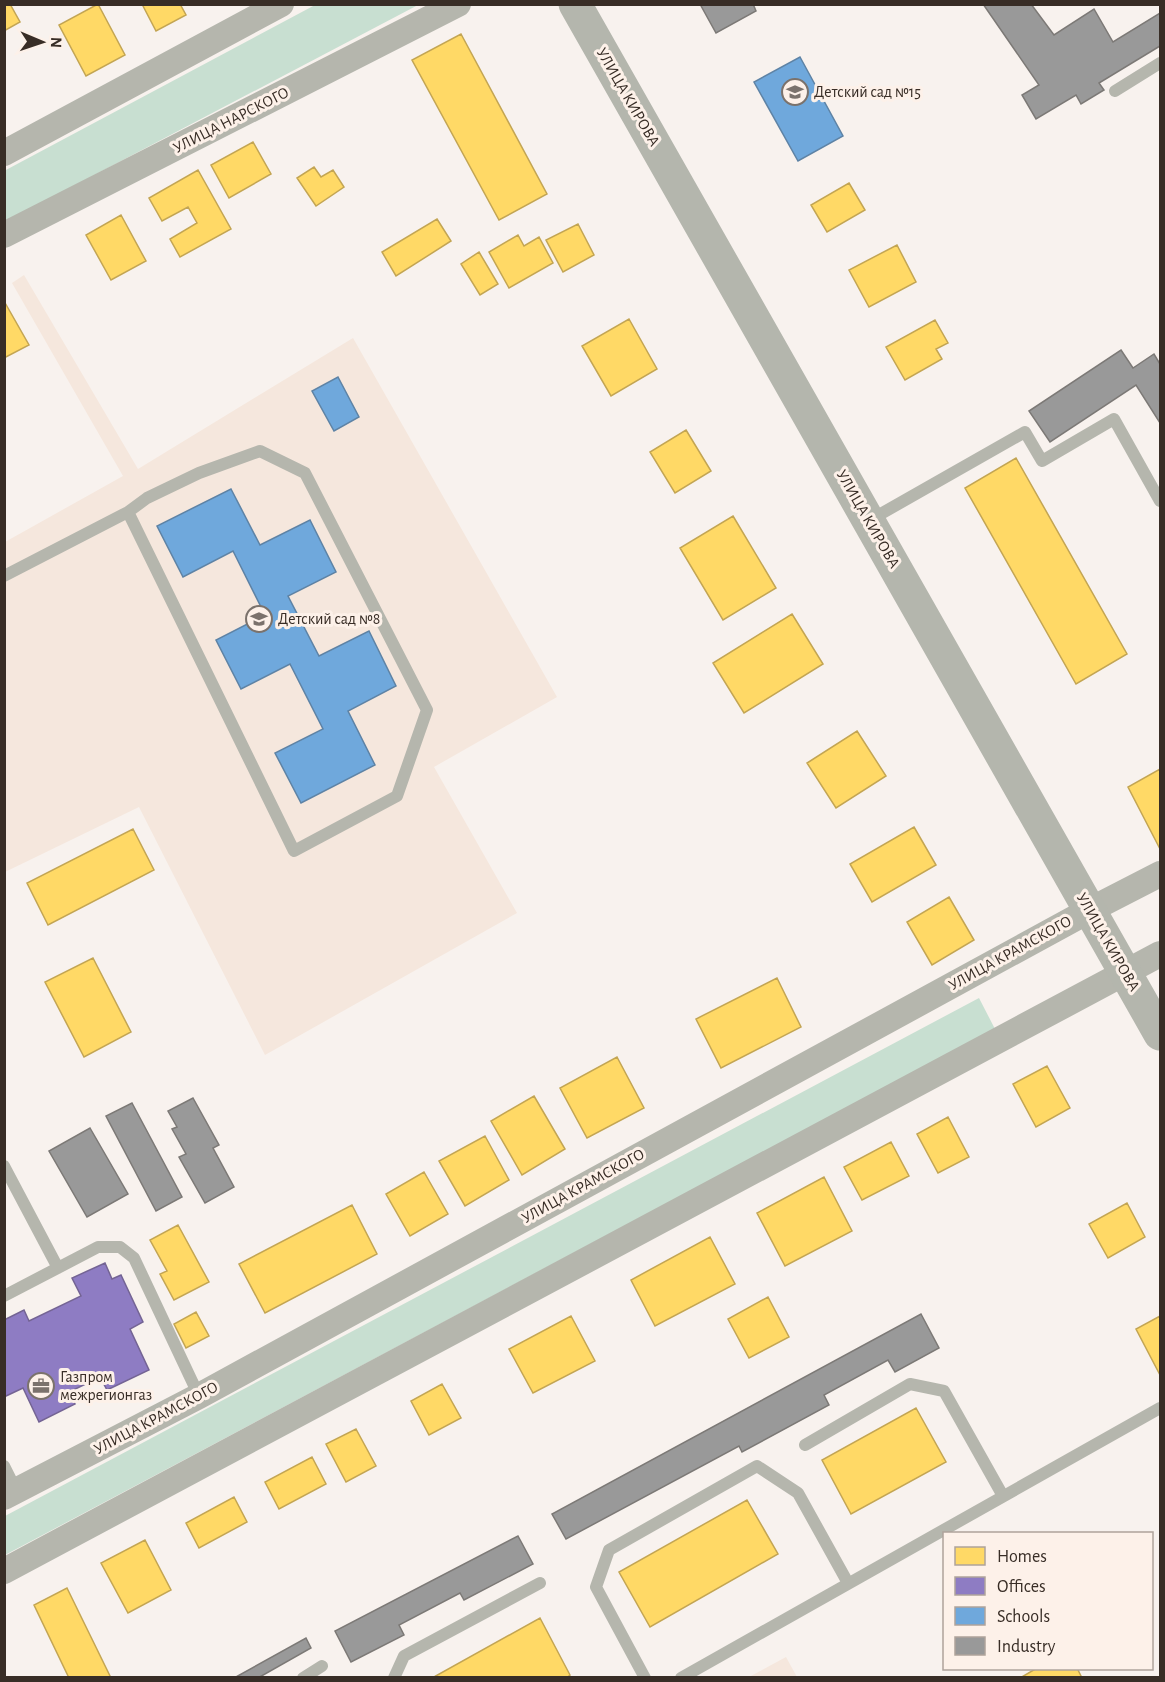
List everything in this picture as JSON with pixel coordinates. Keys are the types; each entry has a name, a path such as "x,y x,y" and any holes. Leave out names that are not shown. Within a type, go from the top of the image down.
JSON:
{"main road":[{"name":"УЛИЦА КИРОВА","path":"575,4 1161,1034"}],"street":[{"path":"4,153 281,4"},
{"name":"УЛИЦА НАРСКОГО","path":"4,235 458,4"},
{"name":"УЛИЦА КРАМСКОГО","path":"10,1493 199,1396 1090,910 1161,874"},
{"path":"4,1571 1161,954"}],"lane":[{"path":"1115,91 1161,63"},
{"path":"869,521 1025,432 1042,460 1114,419 1161,501"},
{"path":"4,576 128,512 147,498 199,473 260,450 305,473 427,710 397,796 294,851 128,512"},
{"path":"4,1166 58,1268"},
{"path":"4,1296 98,1247 120,1247 134,1258 199,1396"},
{"path":"805,1444 910,1384 944,1391 1004,1496"},
{"path":"681,1677 1161,1408"},
{"path":"645,1677 596,1587 609,1550 757,1466 798,1493 848,1583"},
{"path":"4,1467 10,1493"},
{"path":"394,1677 405,1656 540,1583"},
{"path":"303,1677 322,1666"}],"shaded area":[{"name":"Детский сад №8","path":"24,275 138,469 353,338 557,697 434,767 517,913 265,1055 139,807 5,872 5,542 123,476 12,283"},
{"path":"786,1657 797,1677 749,1677"}],"green space":[{"path":"315,5 418,5 5,222 4,171"},
{"path":"979,998 995,1029 5,1555 5,1516"}],"building: Homes":[{"path":"4,4 10,4 20,22 4,31"},
{"path":"98,4 125,55 86,76 59,25"},
{"path":"142,4 180,4 186,15 156,31"},
{"path":"461,34 547,194 499,220 412,60"},
{"path":"253,142 271,174 229,198 211,165"},
{"path":"314,167 321,177 333,170 344,187 316,206 297,178"},
{"path":"198,170 231,229 180,257 170,239 197,223 188,207 162,221 149,198"},
{"path":"849,183 865,210 827,232 811,205"},
{"path":"121,215 146,261 111,280 86,235"},
{"path":"437,219 451,241 396,276 382,252"},
{"path":"578,224 594,255 563,272 546,240"},
{"path":"518,235 524,246 539,237 553,263 509,288 489,252"},
{"path":"897,245 916,282 869,307 849,270"},
{"path":"479,252 498,284 480,295 461,264"},
{"path":"4,301 29,345 4,358"},
{"path":"629,319 657,369 611,396 582,346"},
{"path":"935,320 948,343 936,349 942,359 905,380 886,347"},
{"path":"686,430 711,471 675,493 650,452"},
{"path":"1016,458 1127,654 1076,684 965,488"},
{"path":"733,516 776,588 723,620 680,548"},
{"path":"792,614 823,664 744,713 713,663"},
{"path":"857,731 886,776 836,808 807,763"},
{"path":"1160,769 1160,849 1128,787"},
{"path":"914,827 936,865 872,902 850,864"},
{"path":"133,829 154,870 48,925 27,883"},
{"path":"949,897 974,940 932,965 907,922"},
{"path":"93,958 131,1032 84,1057 45,982"},
{"path":"777,978 801,1027 721,1068 696,1019"},
{"path":"617,1057 644,1108 587,1138 560,1088"},
{"path":"1047,1066 1070,1108 1036,1127 1013,1084"},
{"path":"534,1096 565,1149 522,1175 491,1121"},
{"path":"948,1117 969,1157 938,1173 917,1134"},
{"path":"485,1136 509,1180 465,1206 439,1161"},
{"path":"891,1142 909,1176 862,1200 844,1167"},
{"path":"424,1172 448,1214 410,1236 386,1194"},
{"path":"824,1177 852,1231 785,1266 757,1213"},
{"path":"1127,1203 1145,1237 1108,1258 1089,1224"},
{"path":"352,1205 377,1254 265,1313 239,1264"},
{"path":"178,1225 209,1282 174,1300 160,1274 167,1271 150,1240"},
{"path":"710,1237 735,1284 655,1326 631,1280"},
{"path":"768,1297 789,1337 749,1358 728,1319"},
{"path":"196,1312 209,1336 186,1348 174,1324"},
{"path":"571,1316 595,1361 533,1393 509,1349"},
{"path":"1160,1316 1160,1375 1136,1329"},
{"path":"442,1384 461,1418 429,1435 411,1401"},
{"path":"916,1408 946,1462 851,1514 822,1460"},
{"path":"356,1429 376,1466 346,1482 326,1444"},
{"path":"312,1457 326,1484 279,1509 265,1482"},
{"path":"234,1497 247,1522 199,1548 186,1523"},
{"path":"747,1500 778,1554 650,1627 619,1572"},
{"path":"145,1540 171,1590 128,1613 101,1563"},
{"path":"67,1588 111,1678 69,1678 34,1605"},
{"path":"540,1618 570,1675 567,1678 432,1678"},
{"path":"1034,1670 1078,1670 1082,1678 1020,1678"}],"building: Offices":[{"path":"105,1263 112,1279 121,1275 143,1322 130,1329 149,1370 107,1390 100,1377 69,1392 75,1404 39,1422 23,1388 6,1396 4,1394 4,1320 24,1310 29,1321 81,1296 72,1278"}],"building: Schools":[{"path":"800,57 843,136 798,161 754,82"},
{"path":"338,377 359,417 334,431 312,391"},
{"path":"231,489 260,545 310,520 336,572 288,596 319,656 369,631 396,686 348,711 375,765 301,803 275,753 323,729 290,664 241,689 216,640 265,615 233,551 183,577 157,526"}],"building: Industry":[{"path":"700,4 753,4 756,11 716,33"},
{"path":"983,4 1031,4 1054,35 1094,9 1113,42 1160,13 1160,46 1099,83 1104,90 1081,104 1076,95 1036,119 1022,95 1039,85"},
{"path":"1121,350 1133,368 1154,354 1160,364 1160,423 1136,385 1050,442 1029,411"},
{"path":"193,1098 219,1145 213,1148 234,1187 205,1203 179,1157 186,1154 172,1129 177,1127 168,1111"},
{"path":"132,1103 182,1197 156,1211 106,1116"},
{"path":"90,1128 128,1194 87,1217 49,1151"},
{"path":"921,1314 939,1348 895,1372 888,1360 824,1395 829,1405 742,1452 739,1446 566,1539 552,1514"},
{"path":"518,1536 533,1564 464,1600 460,1593 399,1625 404,1635 351,1662 335,1631"},
{"path":"306,1638 311,1648 258,1678 234,1678"}],"place":[{"name":"Детский сад №15","path":"795,92"},
{"name":"Детский сад №8","path":"259,619"},
{"name":"Газпром межрегионгаз","path":"41,1386"}]}
